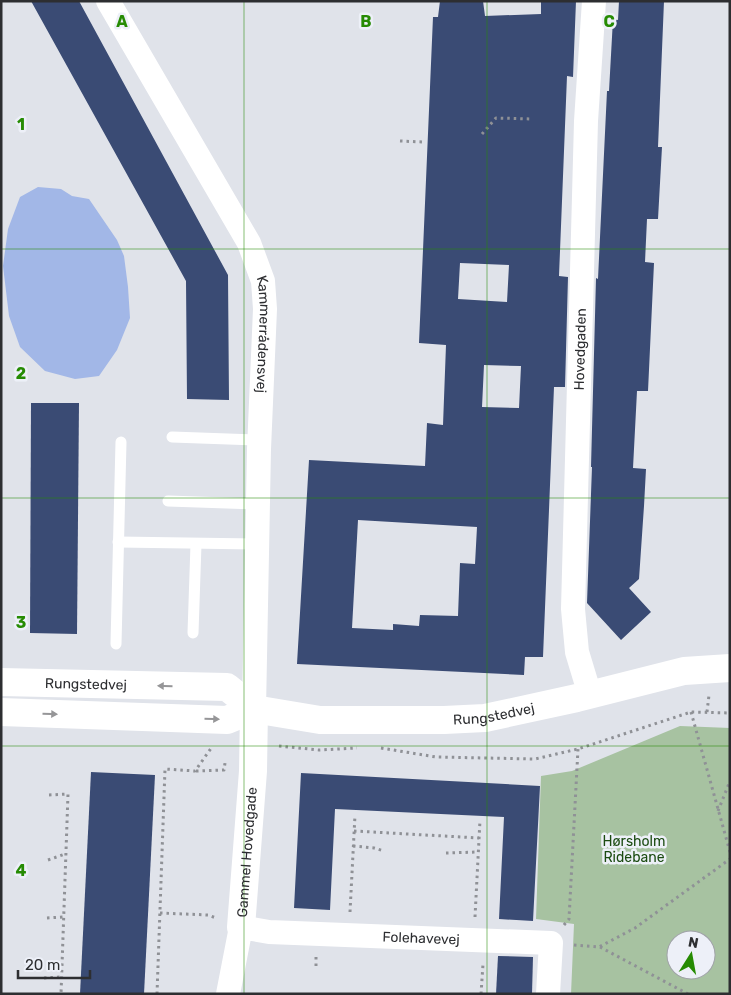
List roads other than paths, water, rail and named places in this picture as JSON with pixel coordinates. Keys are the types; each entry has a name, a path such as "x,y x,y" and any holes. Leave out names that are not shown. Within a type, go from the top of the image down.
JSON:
{"main road":[{"name":"Rungstedvej","path":"1,682 227,687 254,709 320,720 444,720 485,718 590,695 684,671 730,668"},
{"path":"1,692 60,684"},
{"path":"1,712 227,720 254,709"},
{"name":"Gammel Hovedgade","path":"241,927 253,771 254,709"}],"street":[{"name":"Kammerrådensvej","path":"108,1 249,243 263,281 265,309 259,440 254,709"},
{"name":"Hovedgaden","path":"590,695 577,652 573,609 586,121 594,1"},
{"name":"Folehavevej","path":"241,927 269,932 550,943 548,994"},
{"name":"Gammel Hovedgade","path":"228,994 241,927"}],"lane":[{"path":"172,437 259,440"},
{"path":"116,644 121,442"},
{"path":"168,501 258,504"},
{"path":"118,542 258,544"},
{"path":"194,633 196,544"}],"water":[{"path":"38,187 61,189 72,196 89,199 117,240 124,256 130,318 117,350 99,376 75,379 45,371 20,347 9,316 3,266 8,229 20,197"}],"park label":[{"name":"Hørsholm Ridebane","path":"634,850"}]}
